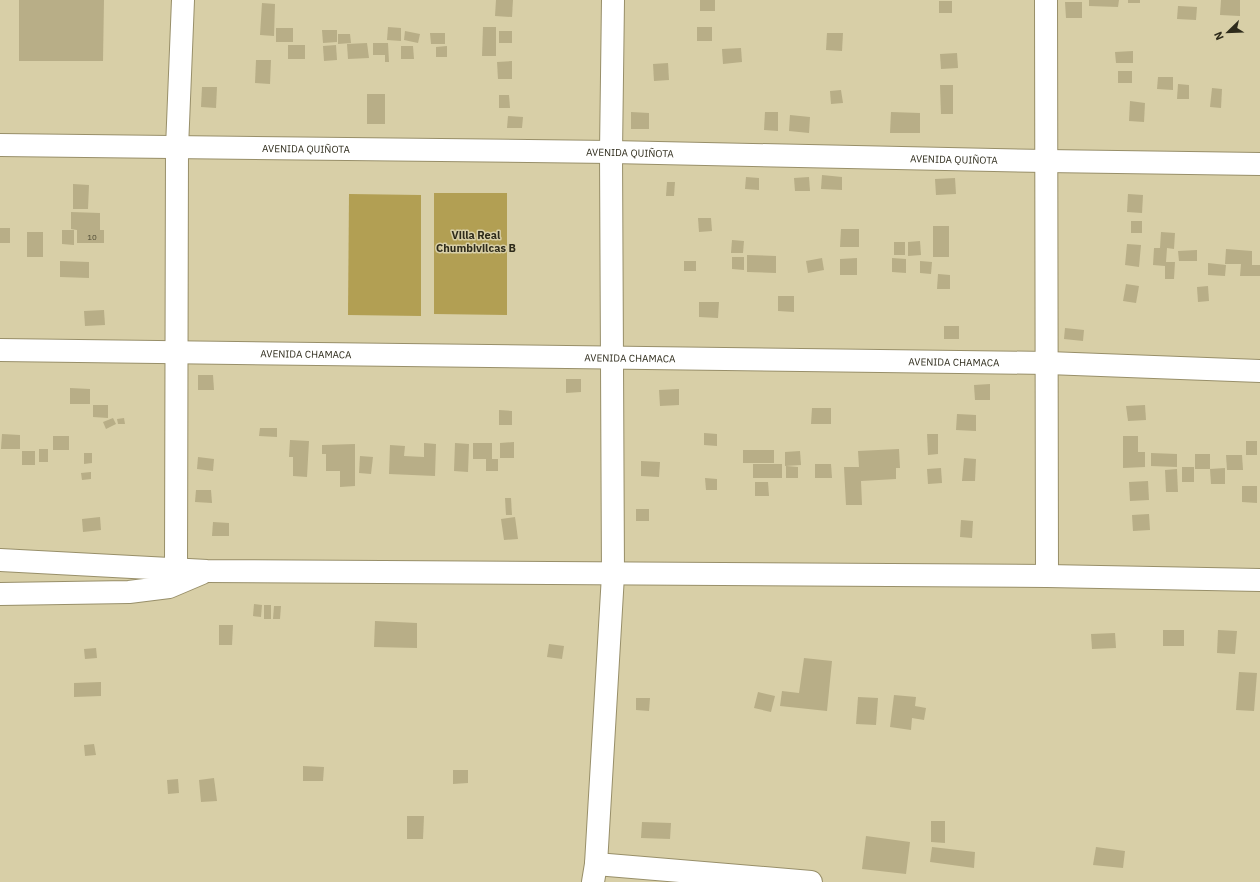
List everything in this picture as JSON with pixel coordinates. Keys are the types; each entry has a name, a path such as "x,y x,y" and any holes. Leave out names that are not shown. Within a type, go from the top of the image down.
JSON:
{"street":[{"path":"176,569 177,148 183,0"},
{"path":"613,0 611,152 613,574 594,873 811,882"},
{"path":"1046,0 1048,363 1047,576"},
{"name":"AVENIDA QUIÑOTA","path":"0,145 611,152 1260,164"},
{"name":"AVENIDA CHAMACA","path":"0,350 613,359 1048,363 1260,371"},
{"path":"0,560 207,571 1047,576 1260,580"},
{"path":"0,594 128,592 169,587 207,571"}],"shaded area":[{"path":"434,193 507,193 507,315 434,314"},
{"path":"349,194 421,195 421,316 348,315"}],"building":[{"path":"19,0 104,0 103,61 19,61"},
{"path":"496,0 513,0 512,17 495,16"},
{"path":"700,0 715,0 715,11 700,11"},
{"path":"1089,0 1119,0 1118,7 1089,6"},
{"path":"1128,0 1140,0 1140,3 1128,3"},
{"path":"1221,0 1240,0 1240,16 1220,15"},
{"path":"939,1 952,1 952,13 939,13"},
{"path":"1065,2 1082,2 1082,18 1066,18"},
{"path":"262,3 275,4 274,36 260,35"},
{"path":"1178,6 1197,7 1196,20 1177,19"},
{"path":"388,27 401,28 401,41 387,40"},
{"path":"483,27 496,27 496,56 482,56"},
{"path":"697,27 712,27 712,41 697,41"},
{"path":"276,28 293,28 293,42 276,42"},
{"path":"322,30 337,30 337,42 323,43"},
{"path":"405,31 420,34 418,43 404,40"},
{"path":"499,31 512,31 512,43 499,43"},
{"path":"430,33 445,33 445,44 431,44"},
{"path":"827,33 843,33 842,51 826,50"},
{"path":"338,34 350,34 351,43 338,44"},
{"path":"367,43 369,58 348,59 347,44"},
{"path":"373,43 388,43 389,62 385,62 385,55 373,55"},
{"path":"288,45 305,45 305,59 288,59"},
{"path":"336,45 337,60 324,61 323,46"},
{"path":"401,46 413,46 414,59 401,59"},
{"path":"447,46 447,57 436,57 436,47"},
{"path":"741,48 742,62 723,64 722,49"},
{"path":"1133,51 1133,63 1116,63 1115,52"},
{"path":"957,53 958,68 941,69 940,54"},
{"path":"256,60 271,60 270,84 255,83"},
{"path":"512,61 512,79 498,79 497,62"},
{"path":"668,63 669,80 654,81 653,64"},
{"path":"1118,71 1132,71 1132,83 1118,83"},
{"path":"1158,77 1173,77 1173,90 1157,89"},
{"path":"1178,84 1189,85 1189,99 1177,99"},
{"path":"940,85 953,85 953,114 941,114"},
{"path":"202,87 217,87 216,108 201,107"},
{"path":"1212,88 1222,89 1221,108 1210,107"},
{"path":"841,90 843,103 831,104 830,91"},
{"path":"367,94 385,94 385,124 367,124"},
{"path":"499,95 509,95 510,108 499,108"},
{"path":"1130,101 1145,103 1144,122 1129,121"},
{"path":"631,112 649,113 649,129 631,129"},
{"path":"765,112 778,112 778,131 764,130"},
{"path":"891,112 920,113 920,133 890,133"},
{"path":"790,115 810,117 809,133 789,131"},
{"path":"508,116 523,117 522,128 507,128"},
{"path":"822,175 842,177 842,190 821,189"},
{"path":"746,177 759,178 759,190 745,189"},
{"path":"809,177 810,191 795,191 794,178"},
{"path":"955,178 956,194 936,195 935,179"},
{"path":"667,182 675,182 674,196 666,196"},
{"path":"73,184 89,185 88,209 73,209"},
{"path":"1128,194 1143,195 1142,213 1127,212"},
{"path":"71,212 100,213 100,230 104,230 104,243 77,243 77,230 71,229"},
{"path":"698,218 711,218 712,231 699,232"},
{"path":"1131,221 1142,221 1142,233 1131,233"},
{"path":"933,226 949,226 949,257 933,257"},
{"path":"0,228 10,228 10,243 0,243"},
{"path":"841,229 859,229 859,247 840,247"},
{"path":"62,230 74,230 74,245 62,244"},
{"path":"27,232 43,232 43,257 27,257"},
{"path":"1161,232 1175,233 1174,249 1167,248 1166,262 1175,262 1174,279 1165,279 1165,266 1153,265 1154,248 1160,248"},
{"path":"732,240 744,241 743,253 731,253"},
{"path":"920,241 921,255 908,256 908,242"},
{"path":"894,242 905,242 905,255 894,255"},
{"path":"1127,244 1141,245 1139,267 1125,265"},
{"path":"1226,249 1252,251 1252,265 1260,265 1260,276 1240,276 1241,264 1225,264"},
{"path":"1197,250 1197,261 1179,261 1178,251"},
{"path":"747,255 776,256 776,273 747,272"},
{"path":"732,257 744,257 744,270 732,269"},
{"path":"822,258 824,270 808,273 806,261"},
{"path":"857,258 857,275 840,275 840,259"},
{"path":"892,258 906,259 906,273 892,272"},
{"path":"60,261 89,262 89,278 60,277"},
{"path":"684,261 696,261 696,271 684,271"},
{"path":"920,261 932,262 931,274 920,273"},
{"path":"1208,263 1226,265 1225,276 1208,275"},
{"path":"938,274 950,275 950,289 937,289"},
{"path":"1126,284 1139,286 1136,303 1123,301"},
{"path":"1208,286 1209,301 1198,302 1197,287"},
{"path":"778,296 794,296 794,312 778,311"},
{"path":"699,302 719,302 718,318 699,317"},
{"path":"104,310 105,325 85,326 84,311"},
{"path":"944,326 959,326 959,339 944,339"},
{"path":"1065,328 1084,330 1083,341 1064,339"},
{"path":"198,375 213,375 214,390 198,390"},
{"path":"566,379 581,379 581,392 566,393"},
{"path":"990,384 990,400 975,400 974,385"},
{"path":"70,388 90,389 90,404 70,404"},
{"path":"679,389 679,405 660,406 659,390"},
{"path":"93,405 108,405 108,418 93,417"},
{"path":"1145,405 1146,420 1128,421 1126,406"},
{"path":"812,408 831,408 831,424 811,424"},
{"path":"499,410 512,411 512,425 499,425"},
{"path":"957,414 976,415 976,431 956,430"},
{"path":"113,418 116,424 106,429 103,422"},
{"path":"124,418 125,424 118,424 117,419"},
{"path":"260,428 277,428 277,437 259,436"},
{"path":"704,433 717,434 717,446 704,445"},
{"path":"2,434 20,435 20,449 1,449"},
{"path":"927,434 938,434 938,454 928,455"},
{"path":"53,436 69,436 69,450 53,450"},
{"path":"1123,436 1138,436 1138,452 1145,452 1145,467 1123,468"},
{"path":"290,440 309,441 307,477 293,476 293,457 289,457"},
{"path":"1246,441 1257,441 1257,455 1246,455"},
{"path":"514,442 514,458 500,458 500,443"},
{"path":"424,443 436,444 435,476 389,474 390,445 405,446 404,456 424,457"},
{"path":"455,443 469,444 468,472 454,471"},
{"path":"473,443 492,443 492,459 498,459 498,471 486,471 486,459 473,459"},
{"path":"355,444 355,486 340,487 340,471 326,471 326,454 322,454 322,445"},
{"path":"39,449 48,449 48,462 39,462"},
{"path":"899,449 900,468 896,468 896,479 861,481 862,505 846,505 844,467 859,467 858,451"},
{"path":"743,450 774,450 774,463 743,463"},
{"path":"22,451 35,451 35,465 22,465"},
{"path":"800,451 801,465 785,466 785,452"},
{"path":"84,453 92,453 92,463 84,464"},
{"path":"1151,453 1177,454 1177,467 1151,466"},
{"path":"1195,454 1210,454 1210,469 1195,469"},
{"path":"1226,455 1242,455 1243,470 1227,470"},
{"path":"360,456 373,457 371,474 359,473"},
{"path":"198,457 214,459 213,471 197,469"},
{"path":"964,458 976,459 975,481 962,481"},
{"path":"641,461 660,462 659,477 641,476"},
{"path":"753,464 782,464 782,478 753,478"},
{"path":"815,464 831,464 832,478 815,478"},
{"path":"786,466 798,467 798,478 786,478"},
{"path":"1182,467 1194,467 1194,482 1182,482"},
{"path":"941,468 942,483 928,484 927,469"},
{"path":"1225,468 1225,484 1211,484 1210,469"},
{"path":"1177,469 1178,492 1166,492 1165,470"},
{"path":"91,472 91,479 82,480 81,473"},
{"path":"705,478 717,479 717,490 706,490"},
{"path":"1148,481 1149,500 1130,501 1129,482"},
{"path":"755,482 768,482 769,496 755,496"},
{"path":"1242,486 1257,486 1257,503 1242,502"},
{"path":"196,490 211,490 212,503 195,502"},
{"path":"505,498 511,498 512,515 506,515"},
{"path":"636,509 649,509 649,521 636,521"},
{"path":"1149,514 1150,530 1133,531 1132,515"},
{"path":"100,517 101,530 83,532 82,519"},
{"path":"515,517 518,539 504,540 501,519"},
{"path":"961,520 973,521 972,538 960,537"},
{"path":"213,522 229,523 229,536 212,536"},
{"path":"254,604 262,605 261,617 253,616"},
{"path":"264,605 271,605 271,619 264,619"},
{"path":"274,606 281,606 280,619 273,619"},
{"path":"375,621 417,623 417,648 374,647"},
{"path":"219,625 233,625 232,645 219,645"},
{"path":"1163,630 1184,630 1184,646 1163,646"},
{"path":"1218,630 1237,631 1235,654 1217,653"},
{"path":"1115,633 1116,648 1092,649 1091,634"},
{"path":"549,644 564,646 562,659 547,657"},
{"path":"96,648 97,658 85,659 84,649"},
{"path":"804,658 832,661 827,711 780,706 782,691 799,693"},
{"path":"1239,672 1257,673 1254,711 1236,710"},
{"path":"101,682 101,696 74,697 74,683"},
{"path":"758,692 775,696 771,712 754,708"},
{"path":"894,695 916,697 915,706 926,708 924,720 912,718 911,730 890,727"},
{"path":"858,697 878,698 876,725 856,724"},
{"path":"636,698 650,698 649,711 636,710"},
{"path":"94,744 96,755 85,756 84,745"},
{"path":"303,766 324,767 323,781 303,781"},
{"path":"453,770 468,770 468,783 453,784"},
{"path":"214,778 217,801 201,802 199,780"},
{"path":"178,779 179,793 168,794 167,780"},
{"path":"407,816 424,816 423,839 407,839"},
{"path":"931,821 945,821 945,843 931,842"},
{"path":"642,822 671,823 670,839 641,838"},
{"path":"866,836 910,842 906,874 862,869"},
{"path":"932,847 975,852 974,868 930,862"},
{"path":"1096,847 1125,851 1123,868 1093,865"}],"district":[{"name":"Villa Real Chumbivilcas B","path":"476,241"}]}
